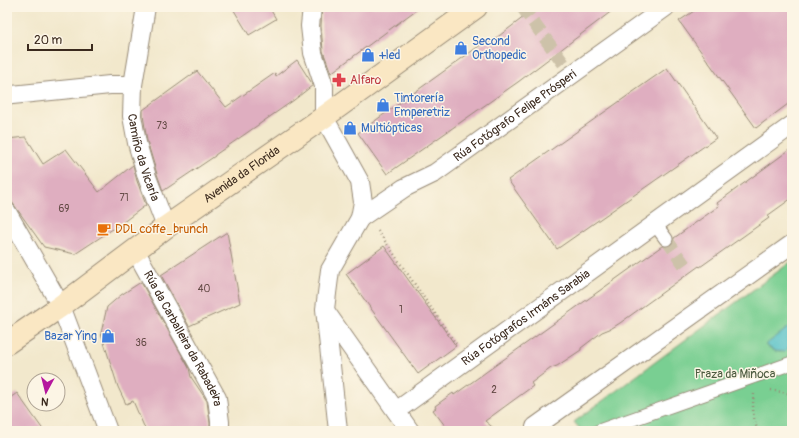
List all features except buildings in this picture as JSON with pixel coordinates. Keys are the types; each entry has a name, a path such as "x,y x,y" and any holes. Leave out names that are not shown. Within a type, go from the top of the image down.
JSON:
{"main road":[{"name":"Avenida da Florida","path":"7,344 61,306 166,227 324,117 476,7"}],"street":[{"name":"Camiño da Vicaría","path":"146,7 133,85 132,116 137,143 147,177 166,227"},
{"path":"312,7 310,26 313,53 324,86 324,117 360,182 363,202 360,218 330,270 325,309 338,431"},
{"name":"Rúa Fotógrafo Felipe Prósperi","path":"360,218 404,188 435,173 666,7"},
{"path":"12,95 110,85 133,85"},
{"name":"Rúa Fotógrafos Irmáns Sarabia","path":"396,411 792,125"},
{"path":"7,212 61,306 108,431"},
{"path":"655,224 666,239"},
{"path":"538,431 535,427 792,244"},
{"name":"Rúa da Carballeira da Rabadeira","path":"135,250 217,398 220,431"},
{"path":"325,309 410,431"},
{"path":"599,431 792,363"}],"path":[{"path":"378,231 457,345"},
{"path":"754,391 752,403 753,414 758,431"}],"green space":[{"name":"Praza da Miñoca","path":"792,261 792,431 582,431 574,422"}],"water":[{"path":"792,325 792,344 784,352 775,351 765,345"}],"tunnel":[{"path":"522,7 572,75"},
{"path":"666,239 688,270"}],"place":[{"name":"Second Orthopedic","path":"461,48"},
{"name":"+led","path":"368,55"},
{"name":"Alfaro","path":"339,80"},
{"name":"Tintorería Emperetriz","path":"383,105"},
{"name":"Multiópticas","path":"350,128"},
{"name":"DDL coffe_brunch","path":"104,229"},
{"name":"Bazar Ying","path":"108,336"}]}
